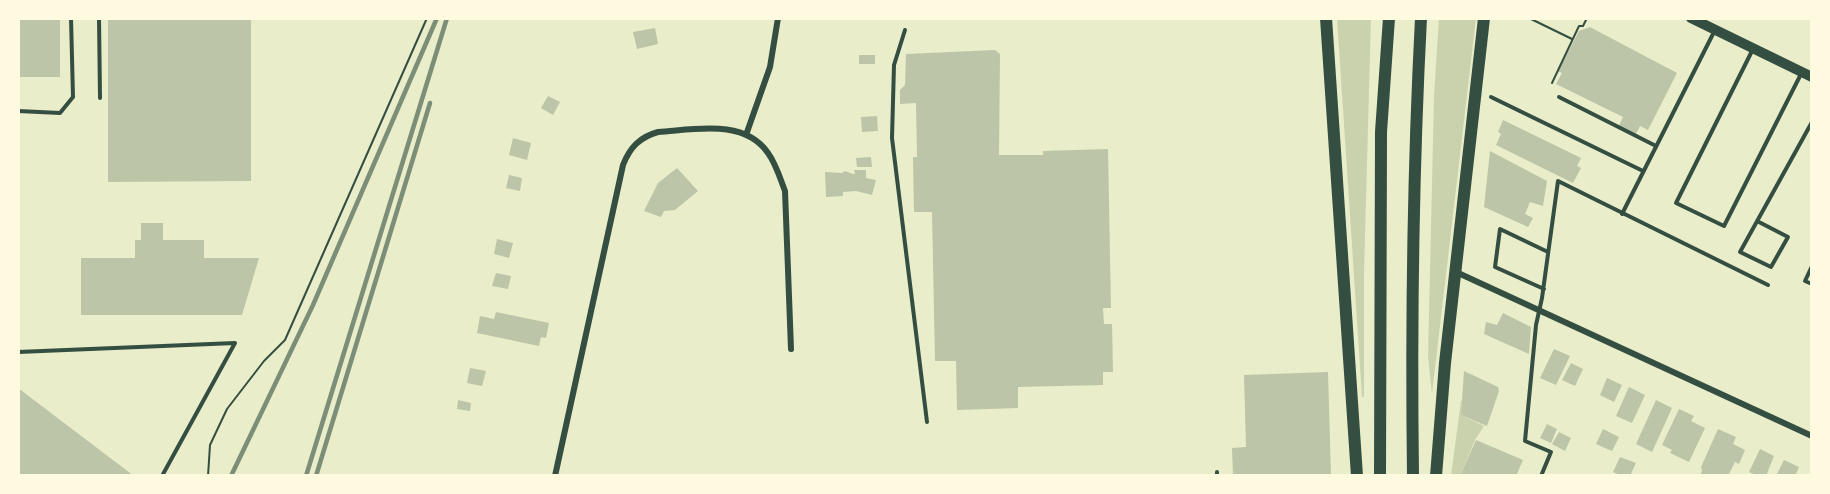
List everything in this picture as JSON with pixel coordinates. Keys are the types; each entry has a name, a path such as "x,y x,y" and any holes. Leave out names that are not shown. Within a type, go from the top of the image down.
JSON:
{"main road":[{"path":"1326,18 1357,476"},
{"path":"1380,476 1381,132 1389,18"},
{"path":"1413,476 1411,321 1415,132 1421,18"},
{"path":"1436,476 1445,363 1484,18"},
{"path":"1691,18 1807,75"}],"street":[{"path":"746,135 770,67 777,18"},
{"path":"555,476 627,154 641,139 658,132 721,128 746,135 767,151 777,169 785,192 791,349"},
{"path":"1456,272 1812,436"}],"lane":[{"path":"18,111 60,113 73,97 71,18"},
{"path":"99,18 100,98"},
{"path":"905,30 894,65 892,138 927,422"},
{"path":"1622,214 1715,30"},
{"path":"1753,48 1676,203 1724,226 1807,75"},
{"path":"1491,97 1643,171"},
{"path":"1559,97 1656,146"},
{"path":"1757,221 1788,237 1771,267 1740,252 1757,221 1812,122"},
{"path":"1541,476 1551,452 1525,441 1539,310 1544,289 1558,181 1768,285"},
{"path":"1544,289 1495,267 1500,229 1548,252"},
{"path":"1812,266 1805,281 1812,284"},
{"path":"18,352 235,343 162,476"}],"path":[{"path":"208,476 210,445 227,409 264,360 285,340 426,18"},
{"path":"1529,18 1572,39"},
{"path":"1552,83 1580,26 1583,26 1587,18"}],"green space":[{"path":"1337,18 1371,18 1364,272 1364,397 1362,397"},
{"path":"1439,18 1476,18 1432,394 1428,357 1434,96"},
{"path":"1461,401 1461,415 1484,426 1475,440 1460,476 1451,476"}],"building":[{"path":"18,18 60,18 60,77 18,77"},
{"path":"108,18 251,18 251,181 108,182"},
{"path":"1590,27 1677,73 1648,130 1640,126 1636,134 1619,126 1623,117 1556,84 1562,73 1558,71 1579,31"},
{"path":"655,28 658,44 637,49 633,32"},
{"path":"995,50 1000,54 999,155 1043,155 1043,151 1108,149 1111,308 1103,308 1104,324 1112,324 1113,372 1103,372 1103,385 1018,387 1018,408 957,410 956,361 935,361 932,212 914,212 913,157 917,157 916,103 900,104 900,90 905,85 906,54"},
{"path":"859,55 875,55 875,64 859,64"},
{"path":"548,96 560,102 553,115 541,108"},
{"path":"877,116 878,131 862,132 861,117"},
{"path":"1503,120 1581,158 1577,166 1581,168 1573,183 1496,145 1501,134 1498,132"},
{"path":"513,138 531,143 527,160 509,155"},
{"path":"1490,151 1547,181 1543,206 1530,202 1525,214 1533,218 1528,227 1484,207"},
{"path":"871,157 872,167 857,167 856,158"},
{"path":"677,168 698,191 675,210 664,211 661,217 644,211 658,183"},
{"path":"854,170 866,170 866,178 876,180 872,195 856,191 843,192 843,196 826,197 825,172 842,173 845,171 855,174"},
{"path":"509,175 522,178 520,191 506,188"},
{"path":"141,223 163,223 163,240 204,240 204,258 259,258 242,315 81,315 81,258 135,258 135,240 141,240"},
{"path":"497,239 513,243 509,258 494,254"},
{"path":"496,273 511,276 508,289 492,286"},
{"path":"496,312 549,323 546,338 541,337 539,346 477,333 480,316 494,319"},
{"path":"1503,313 1531,327 1529,354 1484,334 1486,322 1497,325"},
{"path":"1554,349 1570,356 1556,385 1540,378"},
{"path":"1571,363 1583,369 1575,386 1562,380"},
{"path":"470,368 486,371 482,386 467,383"},
{"path":"1464,371 1498,387 1499,391 1487,426 1461,415"},
{"path":"1328,372 1331,476 1233,476 1232,448 1246,447 1244,375"},
{"path":"1607,378 1622,385 1614,402 1600,395"},
{"path":"1629,387 1645,395 1632,423 1616,416"},
{"path":"18,388 134,476 18,476"},
{"path":"458,400 471,403 470,411 457,409"},
{"path":"1656,400 1672,408 1652,452 1636,444"},
{"path":"1679,409 1694,416 1691,421 1705,428 1689,462 1670,453 1672,450 1662,445"},
{"path":"1547,424 1557,429 1551,443 1540,438"},
{"path":"1603,429 1619,437 1612,451 1596,444"},
{"path":"1718,429 1736,437 1733,444 1745,450 1739,464 1735,462 1728,476 1700,476 1701,467"},
{"path":"1559,432 1571,438 1565,451 1552,444"},
{"path":"1476,440 1523,460 1516,476 1460,476"},
{"path":"1760,449 1774,456 1766,476 1758,476 1749,472"},
{"path":"1620,457 1636,463 1630,476 1622,476 1613,472"},
{"path":"1784,460 1799,467 1795,476 1776,476"}],"railway":[{"path":"231,476 313,305 437,18"},
{"path":"306,476 447,18"},
{"path":"316,476 430,103"}]}
